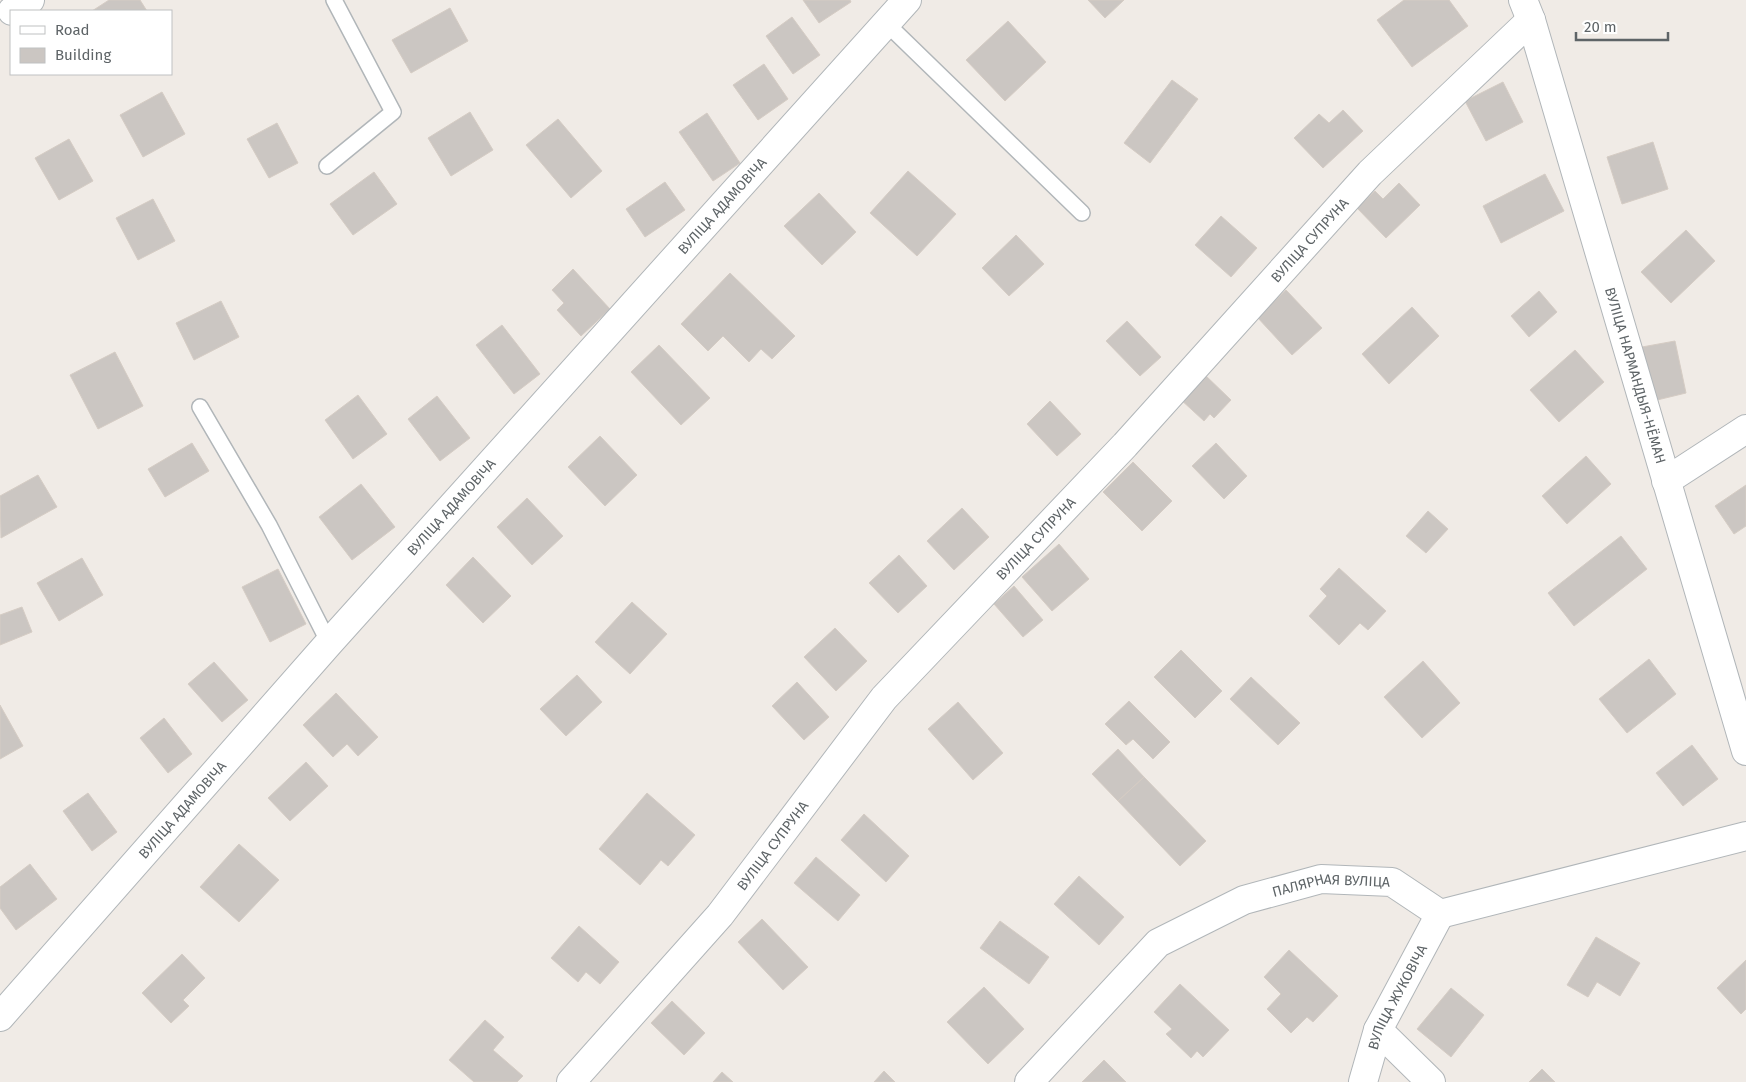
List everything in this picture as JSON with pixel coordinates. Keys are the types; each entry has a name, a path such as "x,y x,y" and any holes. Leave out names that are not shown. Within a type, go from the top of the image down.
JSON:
{"street":[{"path":"15,10 30,0"},
{"name":"ВУЛІЦА АДАМОВІЧА","path":"0,1017 329,642 906,0"},
{"name":"ВУЛІЦА НАРМАНДЫЯ-НЁМАН","path":"1527,10 1746,752"},
{"name":"ВУЛІЦА СУПРУНА","path":"570,1082 720,915 884,698 1125,445 1370,173 1527,10"},
{"path":"1666,481 1746,429"},
{"path":"1440,914 1746,836"},
{"name":"ПАЛЯРНАЯ ВУЛІЦА","path":"1030,1082 1158,943 1244,900 1322,879 1392,882 1440,914"},
{"name":"ВУЛІЦА ЖУКОВІЧА","path":"1363,1082 1378,1030 1440,914"},
{"path":"1378,1030 1431,1082"}],"lane":[{"path":"327,166 393,112 334,0"},
{"path":"886,23 1082,213"},
{"path":"200,407 269,525 329,642"}],"building":[{"path":"109,0 140,0 146,10 94,10"},
{"path":"803,0 850,0 851,2 819,23"},
{"path":"1088,0 1124,0 1105,18"},
{"path":"1404,0 1449,0 1468,26 1412,67 1377,20"},
{"path":"450,8 468,41 411,73 392,40"},
{"path":"792,17 820,55 793,74 766,36"},
{"path":"1008,21 1046,62 1005,101 966,60"},
{"path":"764,64 788,99 758,120 733,85"},
{"path":"1172,80 1198,99 1150,163 1124,143"},
{"path":"1503,82 1523,122 1486,141 1465,101"},
{"path":"162,92 185,134 143,157 120,115"},
{"path":"1343,110 1363,131 1323,168 1294,138 1319,114 1329,123"},
{"path":"470,112 493,150 451,176 428,138"},
{"path":"707,113 740,163 713,181 679,132"},
{"path":"558,119 602,171 571,198 526,145"},
{"path":"277,123 298,163 269,178 247,139"},
{"path":"69,139 93,181 59,200 35,158"},
{"path":"1653,142 1668,189 1622,204 1607,157"},
{"path":"908,171 956,214 917,256 870,213"},
{"path":"374,172 397,204 353,235 330,204"},
{"path":"1545,174 1564,211 1501,243 1483,206"},
{"path":"665,182 685,210 645,237 626,209"},
{"path":"1399,183 1420,205 1386,238 1357,208 1375,191 1383,199"},
{"path":"819,193 856,232 822,265 784,226"},
{"path":"153,199 175,241 138,260 116,218"},
{"path":"1221,216 1257,248 1231,277 1195,245"},
{"path":"1686,230 1715,261 1671,303 1641,272"},
{"path":"1016,235 1044,264 1009,296 982,268"},
{"path":"573,269 610,309 581,336 557,310 564,303 552,290"},
{"path":"730,273 795,336 772,359 761,349 749,362 723,336 708,351 681,324"},
{"path":"1286,290 1322,328 1292,355 1257,317"},
{"path":"1539,291 1557,312 1529,337 1511,316"},
{"path":"221,301 239,337 194,360 176,323"},
{"path":"1412,307 1439,336 1389,384 1362,354"},
{"path":"1127,321 1161,357 1140,376 1106,341"},
{"path":"502,325 540,374 514,394 476,345"},
{"path":"1675,341 1686,393 1653,401 1642,347"},
{"path":"659,345 710,398 681,425 631,372"},
{"path":"1575,350 1604,382 1559,422 1530,390"},
{"path":"115,352 143,406 98,429 70,375"},
{"path":"1203,373 1231,400 1214,418 1210,414 1204,421 1179,398"},
{"path":"358,395 387,434 353,459 325,420"},
{"path":"437,396 470,438 440,461 408,419"},
{"path":"1050,401 1081,434 1057,456 1027,424"},
{"path":"600,436 637,475 605,506 568,467"},
{"path":"192,443 209,471 165,497 148,469"},
{"path":"1216,443 1247,476 1224,499 1192,466"},
{"path":"1586,456 1611,484 1567,524 1542,496"},
{"path":"1133,462 1172,501 1142,531 1103,492"},
{"path":"38,475 57,507 1,538 0,496"},
{"path":"361,484 395,527 352,560 319,517"},
{"path":"1746,485 1746,526 1734,534 1715,506"},
{"path":"527,498 563,536 532,565 497,527"},
{"path":"962,508 989,537 954,570 927,541"},
{"path":"1428,511 1448,529 1426,553 1406,536"},
{"path":"1621,536 1647,569 1574,626 1548,593"},
{"path":"1059,544 1089,579 1052,611 1022,577"},
{"path":"899,555 927,586 898,613 869,583"},
{"path":"473,557 511,596 483,623 446,585"},
{"path":"82,558 103,595 59,621 37,583"},
{"path":"1339,568 1386,611 1368,630 1360,623 1339,645 1309,616 1327,596 1320,589"},
{"path":"278,569 306,624 270,642 242,587"},
{"path":"1014,586 1043,620 1023,637 994,604"},
{"path":"632,602 667,634 630,674 595,642"},
{"path":"22,607 32,632 0,645 0,615"},
{"path":"835,628 867,661 836,691 804,657"},
{"path":"1181,650 1222,691 1195,718 1154,677"},
{"path":"1649,659 1676,694 1627,733 1599,699"},
{"path":"1423,661 1460,703 1422,738 1384,697"},
{"path":"214,662 248,700 222,722 188,684"},
{"path":"577,675 602,702 566,736 540,709"},
{"path":"1251,677 1300,723 1278,745 1230,699"},
{"path":"797,682 829,717 804,740 772,706"},
{"path":"336,693 378,737 358,756 347,744 333,757 303,725"},
{"path":"1129,701 1170,742 1153,759 1133,739 1126,745 1105,724"},
{"path":"958,702 1003,753 973,780 928,729"},
{"path":"0,705 23,746 0,759"},
{"path":"164,718 192,754 168,773 140,738"},
{"path":"1692,745 1718,779 1683,806 1656,773"},
{"path":"1118,749 1144,777 1118,801 1092,774"},
{"path":"306,762 328,786 290,821 268,798"},
{"path":"1144,777 1206,841 1180,866 1118,801"},
{"path":"88,793 117,832 92,851 63,811"},
{"path":"647,793 695,835 668,866 661,860 640,885 599,849"},
{"path":"864,814 909,856 886,882 841,840"},
{"path":"239,844 279,880 239,922 200,887"},
{"path":"816,857 860,895 838,921 794,883"},
{"path":"30,864 57,899 16,930 0,908 0,887"},
{"path":"1079,876 1124,917 1099,945 1054,904"},
{"path":"762,919 808,967 783,990 738,942"},
{"path":"1000,921 1049,957 1029,984 980,948"},
{"path":"579,926 619,962 600,984 586,972 578,982 551,958"},
{"path":"1596,937 1640,963 1620,996 1597,982 1588,997 1567,985"},
{"path":"1289,950 1338,996 1313,1022 1307,1017 1291,1033 1267,1009 1281,994 1264,977"},
{"path":"182,954 205,978 183,1000 189,1006 171,1023 142,993"},
{"path":"1746,960 1746,1009 1741,1014 1717,988"},
{"path":"1180,984 1229,1030 1203,1057 1197,1051 1191,1058 1166,1034 1172,1029 1154,1012"},
{"path":"984,987 1024,1029 988,1064 947,1022"},
{"path":"1451,988 1484,1015 1451,1057 1417,1029"},
{"path":"672,1001 705,1033 684,1055 651,1023"},
{"path":"485,1020 504,1037 493,1050 523,1076 517,1082 474,1082 449,1060"},
{"path":"1104,1060 1126,1082 1082,1082"},
{"path":"1542,1069 1555,1082 1529,1082"},
{"path":"884,1071 895,1082 874,1082"},
{"path":"722,1072 733,1082 713,1082"}]}
